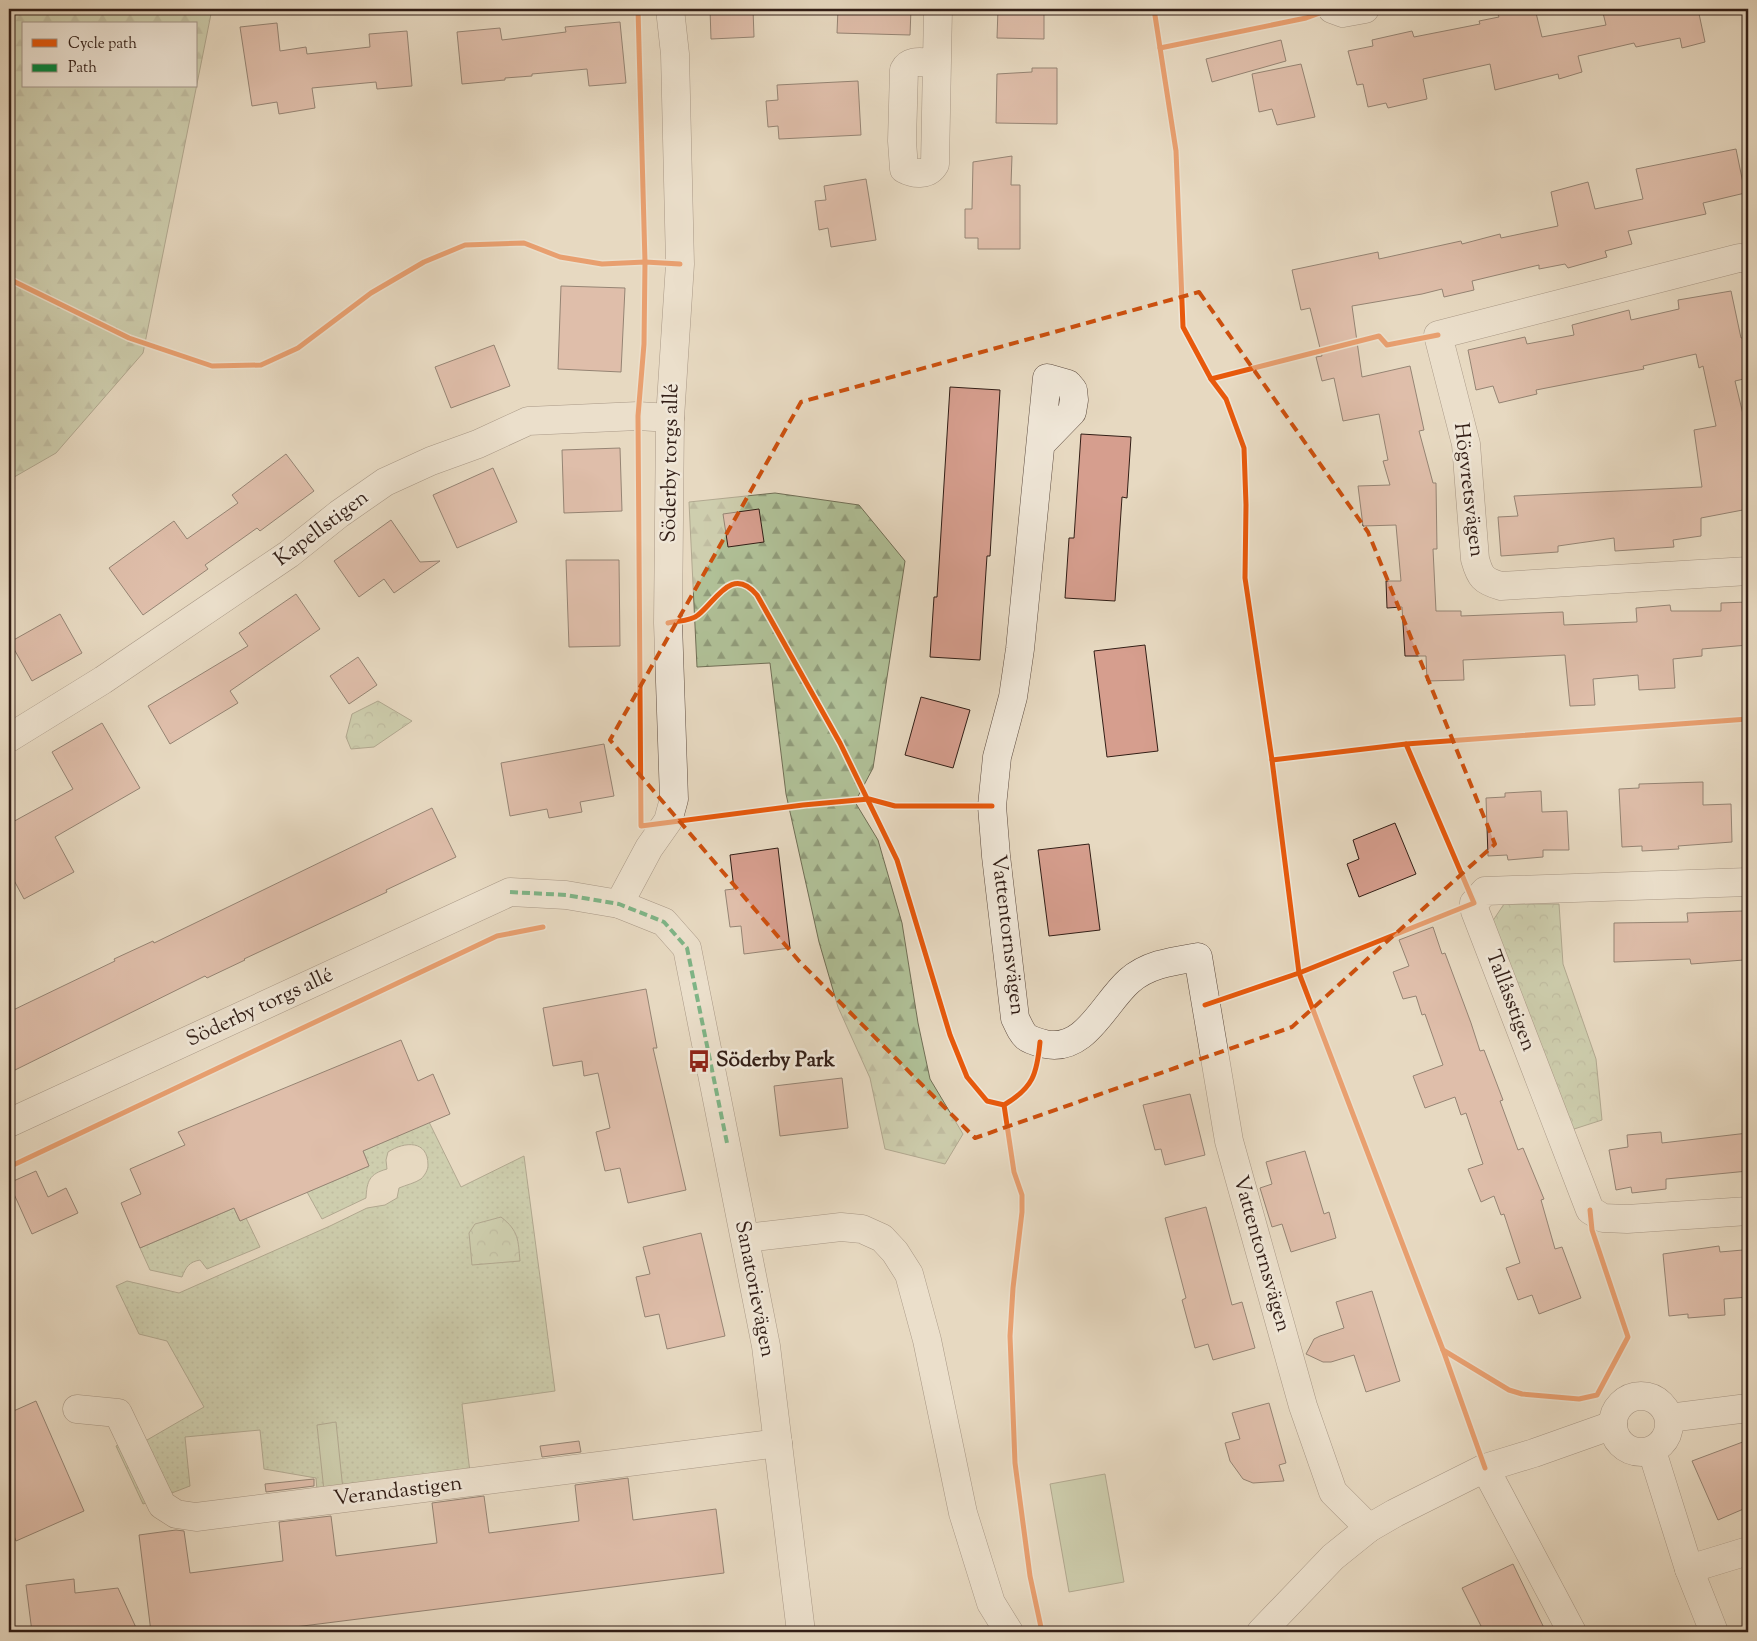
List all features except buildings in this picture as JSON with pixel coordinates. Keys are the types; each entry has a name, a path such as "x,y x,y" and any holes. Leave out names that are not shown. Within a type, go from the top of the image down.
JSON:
{"street":[{"name":"Söderby torgs allé","path":"9,1123 510,892 566,895 618,904 649,848 668,821 674,799 668,623 670,418 680,264 675,54 670,9"},
{"path":"936,63 938,9"},
{"path":"1332,9 1343,13 1365,9"},
{"name":"Högvretsvägen","path":"1748,259 1739,258 1438,335 1466,444 1476,559 1479,573 1487,582 1501,586 1748,571"},
{"name":"Kapellstigen","path":"9,738 103,680 289,554 339,514 385,482 431,461 478,444 528,421 638,416 670,418"},
{"name":"Vattentornsvägen","path":"1041,444 1020,649 1013,697 997,758 992,806 1015,1018 1023,1035 1029,1039 1056,1046 1071,1042 1084,1033 1130,980 1145,971 1167,962 1198,958 1229,1141 1303,1406 1333,1492 1369,1528"},
{"name":"Tallåsstigen","path":"1748,882 1485,891 1474,903 1475,911 1590,1210 1603,1218 1627,1219 1748,1211"},
{"name":"Sanatorievägen","path":"618,904 664,922 687,948 766,1346 801,1632"},
{"path":"745,1238 794,1232 848,1228 862,1229 882,1238 895,1252 909,1274 927,1340 963,1512 971,1539 991,1603 1009,1632"},
{"path":"1641,1396 1654,1399 1664,1408 1669,1418 1667,1435 1662,1444 1652,1451 1641,1454 1630,1451 1620,1444 1614,1434 1615,1412 1620,1405 1630,1398 1641,1396"},
{"path":"1669,1418 1748,1408"},
{"name":"Verandastigen","path":"78,1409 118,1413 162,1505 176,1514 196,1517 778,1443"},
{"path":"1261,1632 1333,1557 1369,1528 1395,1512 1485,1468 1613,1425"},
{"path":"1652,1451 1688,1569 1714,1632"},
{"path":"1485,1468 1572,1632"},
{"path":"1688,1569 1748,1551"}],"highlighted area":[{"path":"1199,292 1368,532 1495,844 1292,1027 975,1138 799,961 610,740 801,402"}],"green space":[{"path":"9,9 212,9 198,79 198,22 22,22 22,88 196,88 143,353 56,453 9,480"},
{"path":"775,493 859,505 905,561 873,768 855,802 878,840 902,923 918,1023 930,1079 963,1134 945,1164 885,1149 870,1078 838,1007 819,942 786,794 770,663 697,667 689,502"},
{"path":"378,701 412,721 374,747 351,749 346,737 352,714"},
{"path":"1504,904 1559,904 1563,964 1596,1059 1602,1120 1571,1130 1490,925"},
{"path":"429,1122 461,1187 524,1156 555,1391 462,1404 471,1481 318,1502 316,1478 264,1469 260,1430 185,1437 190,1486 143,1504 116,1446 130,1440 135,1447 204,1407 167,1341 139,1334 116,1286 127,1281 179,1293 367,1208 385,1205 397,1198 399,1188 421,1179 427,1171 427,1157 420,1147 414,1145 401,1146 388,1152 386,1160 387,1169 376,1173 370,1179 366,1198 322,1219 307,1192 369,1166 363,1151"},
{"path":"234,1208 240,1221 246,1218 260,1247 207,1269 200,1260 193,1262 182,1277 150,1270 140,1248"},
{"path":"501,1217 511,1227 516,1236 520,1261 472,1265 469,1233 475,1224"},
{"path":"336,1422 343,1490 324,1491 317,1425"},
{"path":"1105,1474 1124,1582 1069,1592 1050,1484"}],"marked path":[{"path":"510,892 566,895 619,904 664,922 687,948 727,1143"}],"cycle path":[{"path":"638,9 645,262 644,344 638,416 641,826 803,805 869,799 895,806 992,806"},
{"path":"1154,9 1176,151 1183,327 1211,379 1226,399 1244,448 1246,505 1245,578 1272,760 1299,973 1443,1350 1485,1468"},
{"path":"1160,48 1306,18 1331,9"},
{"path":"9,279 129,338 212,366 261,365 298,348 371,293 424,262 465,245 524,243 560,257 602,264 645,262 680,264"},
{"path":"1211,379 1379,336 1387,345 1438,335"},
{"path":"668,623 695,617 725,588 732,584 748,587 757,595 840,743 897,860 950,1035 967,1077 987,1101 1004,1105 1014,1099 1032,1079 1037,1063 1040,1042"},
{"path":"1272,760 1406,744 1748,719"},
{"path":"1205,1005 1299,973 1474,903 1406,744"},
{"path":"9,1167 497,936 543,927"},
{"path":"1004,1105 1014,1172 1022,1195 1010,1336 1015,1463 1030,1576 1042,1632"},
{"path":"1443,1350 1509,1390 1522,1394 1579,1399 1597,1395 1628,1337 1592,1230 1590,1210"}],"place":[{"name":"Söderby Park","path":"699,1061"}]}
